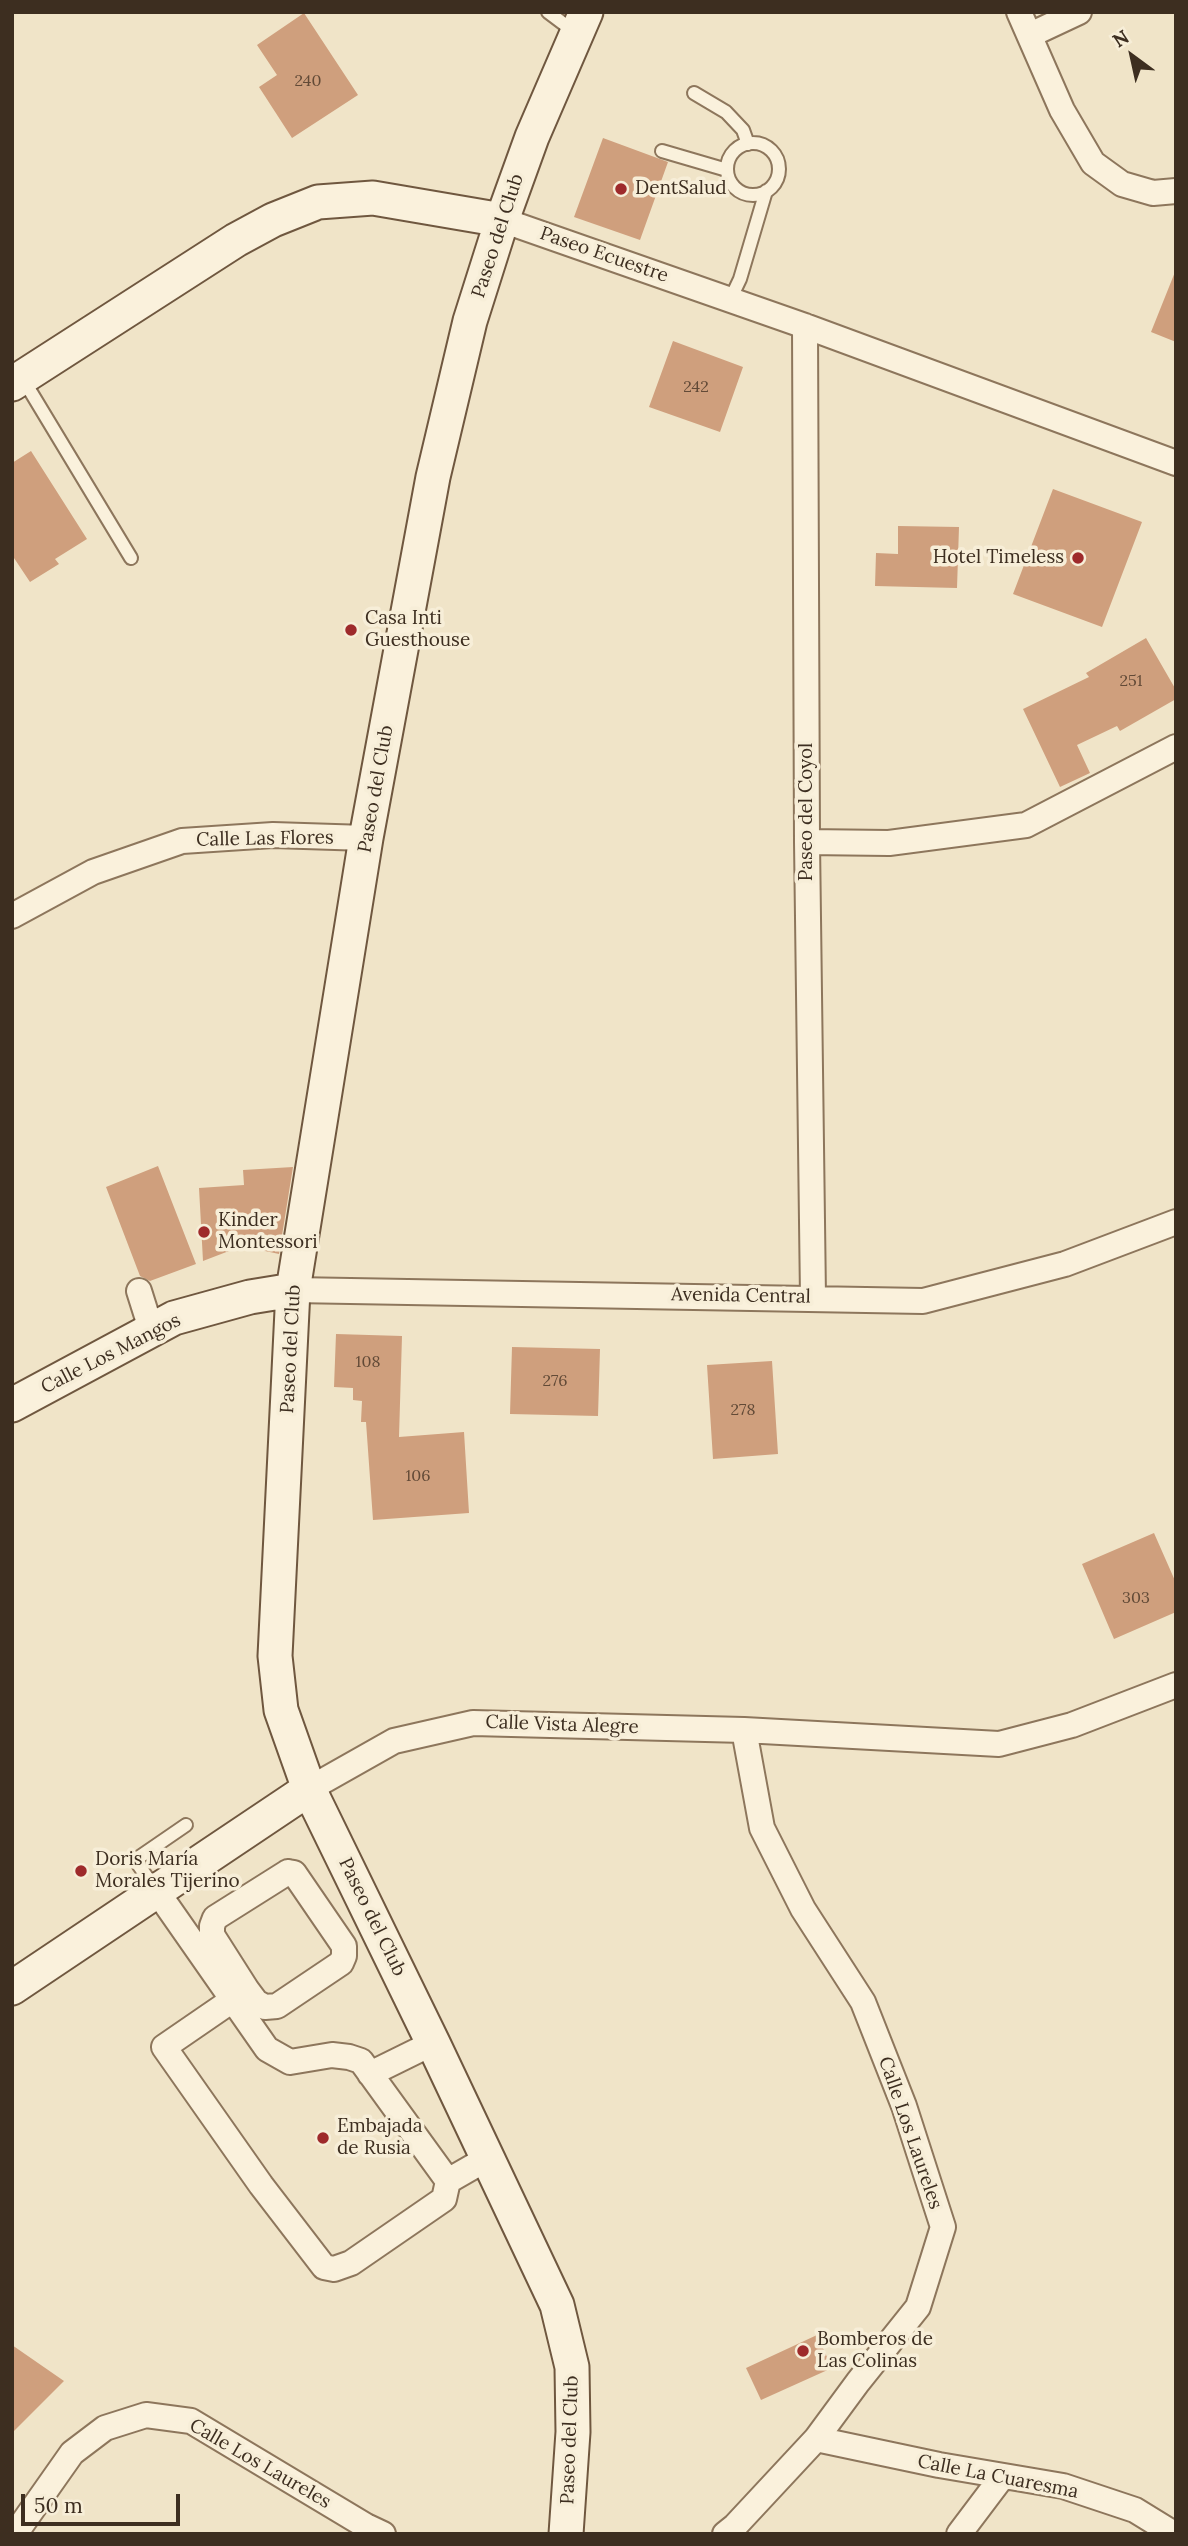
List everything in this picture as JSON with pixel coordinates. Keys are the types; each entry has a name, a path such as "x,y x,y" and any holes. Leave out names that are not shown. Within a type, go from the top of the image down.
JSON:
{"street":[{"path":"1019,12 1062,110 1093,163 1122,184 1153,193 1176,191"},
{"path":"1030,35 1079,12"},
{"name":"Paseo del Club","path":"566,2534 573,2432 572,2367 557,2305 309,1789 281,1710 275,1656 293,1290 366,838 433,477 470,321 502,220 532,136 581,23"},
{"name":"Paseo Ecuestre","path":"17,380 236,240 273,220 318,202 373,198 502,220 805,326 1176,463"},
{"name":"Paseo del Coyol","path":"805,326 807,842 813,1297"},
{"path":"807,842 889,843 1026,825 1176,747"},
{"name":"Calle Las Flores","path":"12,916 93,873 182,841 273,835 366,838"},
{"name":"Avenida Central","path":"293,1290 923,1301 1065,1264 1176,1222"},
{"name":"Calle Los Mangos","path":"12,1405 151,1329 204,1309 250,1297 293,1290"},
{"path":"139,1291 151,1329"},
{"name":"Calle Vista Alegre","path":"12,1988 309,1789 394,1741 473,1723 744,1730 999,1744 1072,1725 1176,1685"},
{"name":"Calle Los Laureles","path":"724,2534 735,2526 816,2439 918,2308 943,2227 904,2106 863,2002 803,1909 762,1828 744,1730"},
{"path":"156,1890 240,1994 265,2007 277,2006 341,1963 344,1956 344,1946 294,1873 282,1874 215,1918 212,1926 212,1936 240,1994 267,2049 289,2062 332,2055 361,2061 448,2181"},
{"path":"240,1994 164,2047 261,2185 324,2267 334,2270 351,2263 444,2199 448,2181 488,2158"},
{"path":"370,2074 433,2043"},
{"name":"Calle Los Laureles","path":"15,2534 72,2454 106,2428 146,2415 191,2421 383,2534"},
{"name":"Calle La Cuaresma","path":"816,2439 1002,2477 1063,2486 1135,2510 1174,2534"},
{"path":"958,2534 1002,2477"}],"lane":[{"path":"548,12 581,23"},
{"path":"694,93 726,112 743,130 748,144"},
{"path":"748,144 766,147 778,160 777,178 766,191 758,195 740,192 733,186 727,170 733,153 748,144"},
{"path":"662,151 727,170"},
{"path":"730,300 740,279 766,191"},
{"path":"17,380 131,558"},
{"path":"156,1890 135,1860 186,1825"}],"building":[{"path":"304,13 358,95 292,138 259,87 277,75 257,45"},
{"name":"DentSalud","path":"603,138 668,162 640,240 574,217"},
{"path":"1176,272 1176,342 1151,332"},
{"path":"673,341 743,367 720,432 649,407"},
{"path":"31,451 87,539 55,559 59,564 30,582 12,555 12,463"},
{"name":"Hotel Timeless","path":"1053,489 1142,522 1102,627 1013,594"},
{"path":"898,526 959,527 957,588 875,586 876,553 898,554"},
{"path":"1146,638 1176,690 1176,699 1120,731 1117,726 1077,745 1090,773 1060,787 1023,709 1089,677 1086,673"},
{"path":"158,1166 196,1264 150,1281 140,1276 106,1187"},
{"path":"293,1167 279,1254 242,1246 203,1261 199,1188 244,1185 243,1170"},
{"path":"336,1334 402,1336 399,1437 464,1432 469,1513 373,1520 366,1422 361,1422 362,1401 353,1400 353,1388 334,1387"},
{"path":"512,1347 600,1349 598,1416 510,1414"},
{"path":"772,1361 778,1454 713,1459 707,1365"},
{"path":"1154,1533 1176,1583 1176,1612 1114,1639 1082,1564"},
{"name":"Bomberos de Las Colinas","path":"817,2335 832,2368 761,2400 746,2368"},
{"path":"12,2345 64,2381 12,2433"}],"place":[{"name":"DentSalud","path":"621,189"},
{"name":"Hotel Timeless","path":"1078,558"},
{"name":"Casa Inti Guesthouse","path":"351,630"},
{"name":"Kinder Montessori","path":"204,1232"},
{"name":"Doris María Morales Tijerino","path":"81,1871"},
{"name":"Embajada de Rusia","path":"323,2138"},
{"name":"Bomberos de Las Colinas","path":"803,2351"}]}
